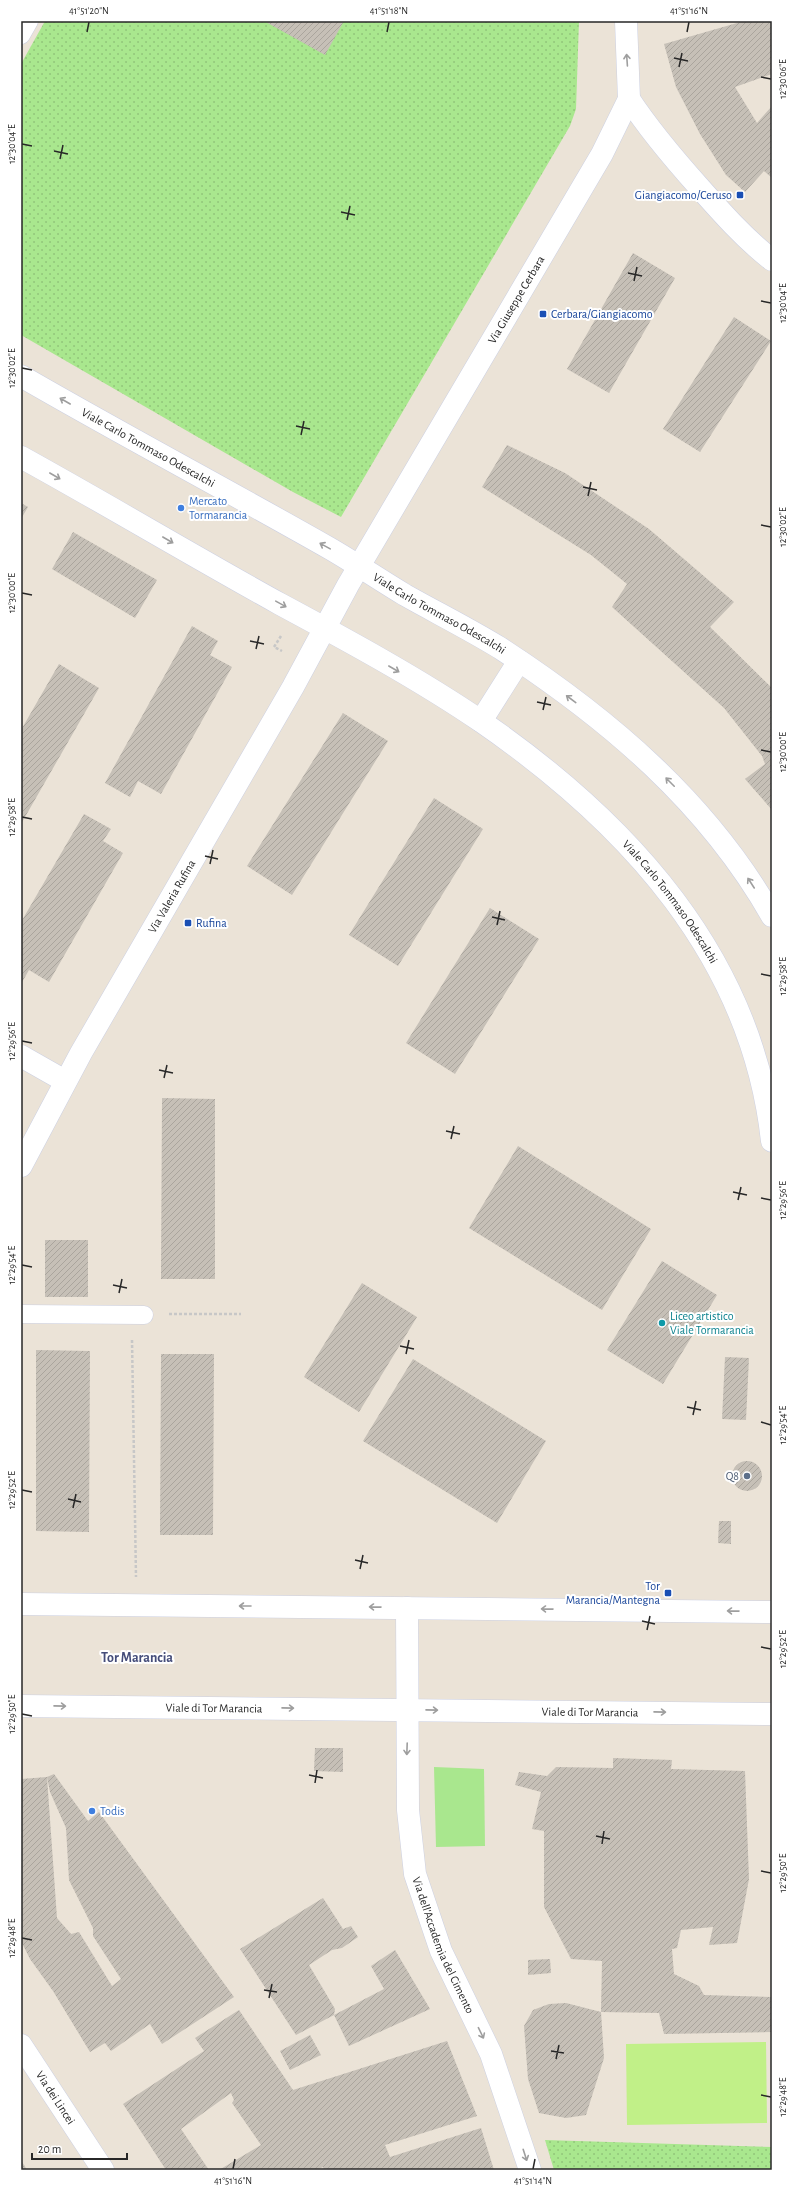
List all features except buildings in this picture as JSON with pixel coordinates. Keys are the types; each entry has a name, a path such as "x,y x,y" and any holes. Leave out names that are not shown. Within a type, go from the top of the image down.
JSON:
{"street":[{"name":"Via Giuseppe Cerbara","path":"359,566 602,154 629,99 626,21"},
{"path":"629,99 652,133 711,201 772,260"},
{"name":"Viale Carlo Tommaso Odescalchi","path":"21,376 359,566 498,647 519,661 617,735 670,781 686,798 740,867 772,916"},
{"name":"Viale Carlo Tommaso Odescalchi","path":"21,457 324,628 481,721 540,764 598,814 639,856 689,919 726,982 755,1052 768,1103 772,1141"},
{"name":"Viale Carlo Tommaso Odescalchi","path":"324,628 359,566"},
{"name":"Via Valeria Rufina","path":"21,1166 66,1081 289,694 324,628"},
{"name":"Viale Carlo Tommaso Odescalchi","path":"481,721 519,661"},
{"path":"21,1056 66,1081"},
{"path":"21,1604 772,1612"},
{"path":"407,1608 408,1710"},
{"name":"Viale di Tor Marancia","path":"21,1706 772,1714"},
{"name":"Via dell'Accademia del Cimento","path":"408,1710 409,1831 420,1894 441,1951 491,2054 530,2170"},
{"name":"Via dei Lincei","path":"21,2045 103,2170"}],"lane":[{"path":"21,35 29,21"},
{"path":"21,1314 138,1314"}],"path":[{"path":"284,629 274,647 286,653"},
{"path":"136,1606 138,1314 241,1314"}],"green space":[{"path":"45,21 579,21 576,109 570,126 341,517 293,492 21,335 21,64"},
{"path":"434,1767 484,1769 485,1846 436,1847"},
{"path":"766,2042 767,2123 627,2125 626,2044"},
{"path":"545,2140 772,2147 772,2170 554,2170"}],"place":[{"name":"Giangiacomo/Ceruso","path":"740,195"},
{"name":"Cerbara/Giangiacomo","path":"543,314"},
{"name":"Mercato Tormarancia","path":"181,508"},
{"name":"Rufina","path":"188,923"},
{"name":"Liceo artistico Viale Tormarancia","path":"662,1323"},
{"name":"Q8","path":"747,1476"},
{"name":"Tor Marancia/Mantegna","path":"668,1593"},
{"name":"Todis","path":"92,1811"}],"district":[{"name":"Tor Marancia","path":"137,1657"}]}
